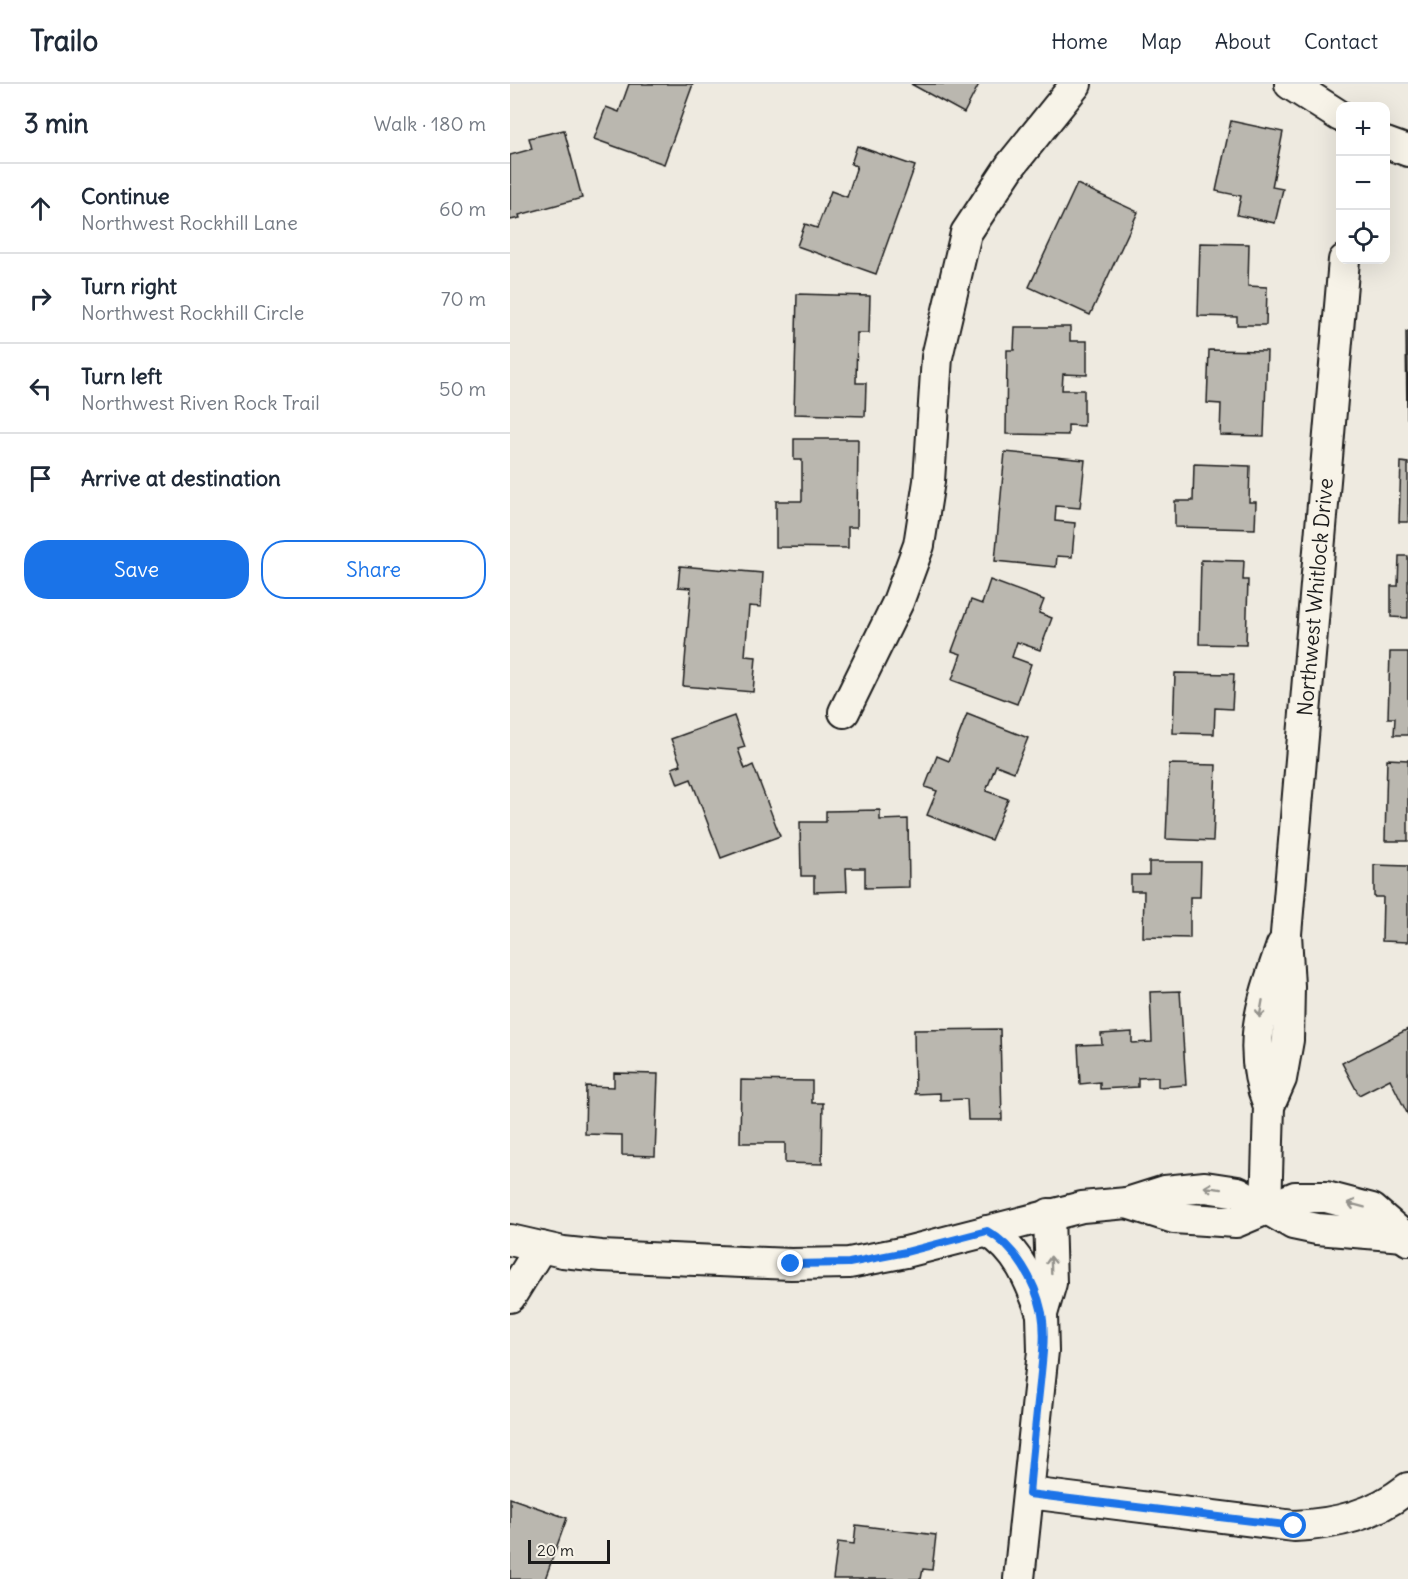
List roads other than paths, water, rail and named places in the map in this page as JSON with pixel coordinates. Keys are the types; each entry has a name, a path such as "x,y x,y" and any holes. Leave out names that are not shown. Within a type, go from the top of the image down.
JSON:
{"street":[{"path":"844,712 898,602 919,545 929,481 937,357 966,233 1011,165 1076,84"},
{"path":"1290,84 1336,113"},
{"path":"1390,144 1408,151"},
{"name":"Northwest Whitlock Drive","path":"1266,1210 1269,1106 1281,1079 1288,1040 1289,986 1286,934 1344,264"},
{"path":"510,1240 601,1256 791,1264 837,1263 906,1252 1082,1207 1127,1203 1165,1191 1205,1187 1238,1192 1266,1210 1295,1197 1326,1197 1372,1209 1406,1238"},
{"path":"1042,1314 1051,1283 1049,1214"},
{"path":"987,1231 1003,1240 1017,1258 1033,1288 1042,1314 1043,1351 1019,1579"},
{"path":"510,1297 541,1247"},
{"path":"1029,1494 1294,1526 1327,1524 1364,1515 1393,1500 1408,1488"}]}
